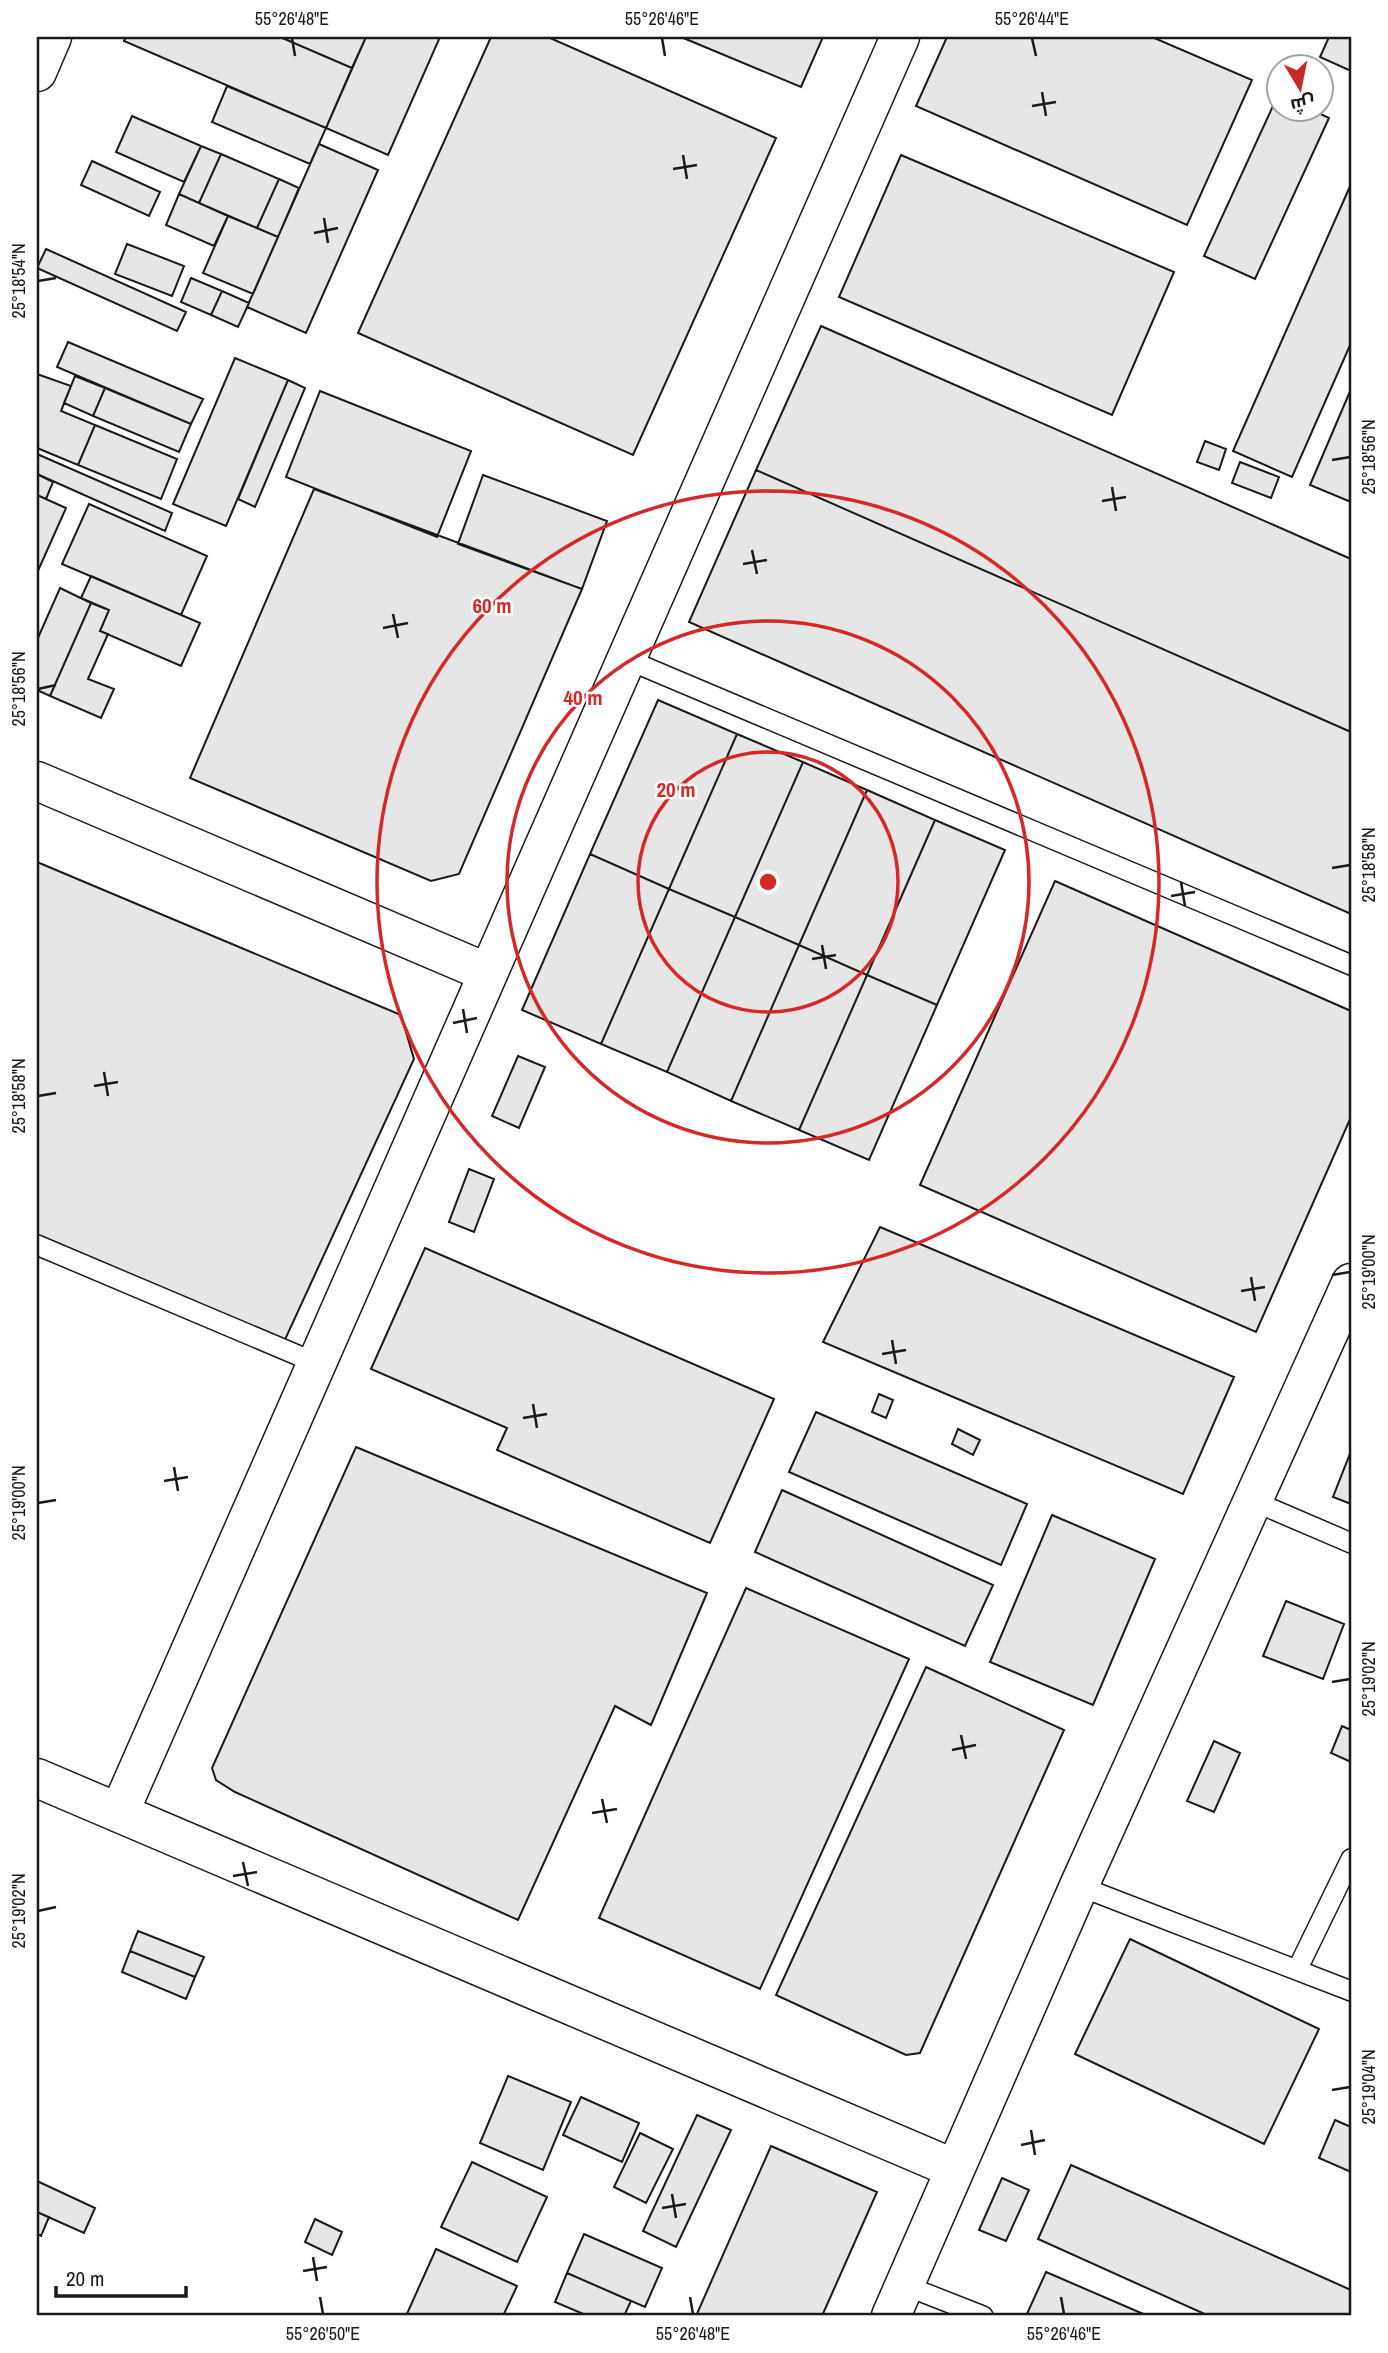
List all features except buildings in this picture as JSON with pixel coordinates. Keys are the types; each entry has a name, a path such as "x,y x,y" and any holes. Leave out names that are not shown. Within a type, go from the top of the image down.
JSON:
{"street":[{"path":"37,72 52,37"},
{"path":"119,1813 900,37"},
{"path":"37,781 488,973"},
{"path":"898,2301 1079,1886 1253,1501 1346,1307"},
{"path":"37,1778 955,2169"}],"lane":[{"path":"626,659 1351,965"},
{"path":"37,1245 316,1363"},
{"path":"1253,1501 1351,1543"},
{"path":"1297,1970 1351,1859"},
{"path":"1079,1886 1351,1991"},
{"path":"898,2301 983,2316"}]}
